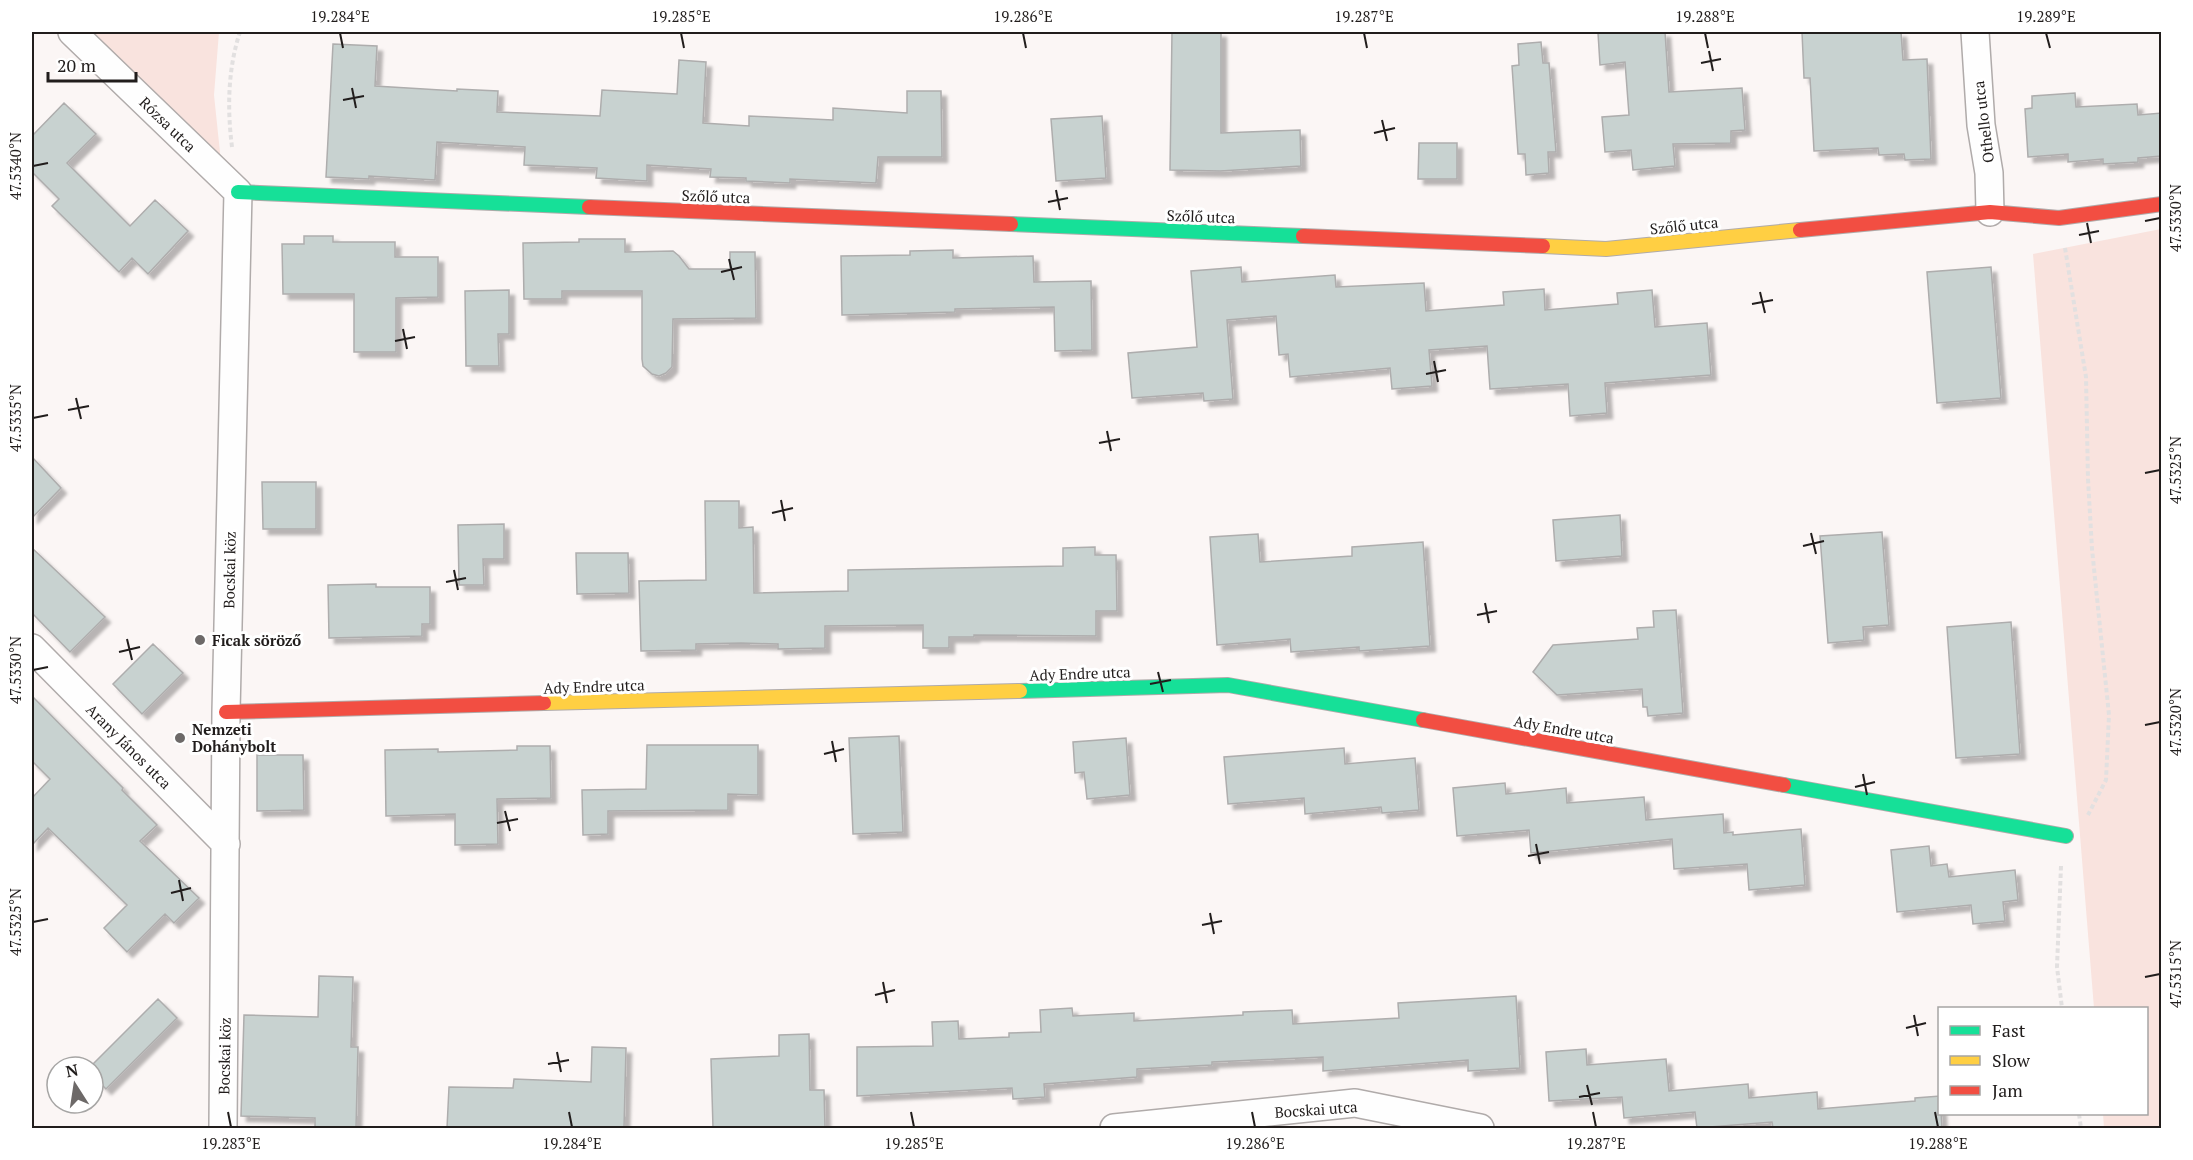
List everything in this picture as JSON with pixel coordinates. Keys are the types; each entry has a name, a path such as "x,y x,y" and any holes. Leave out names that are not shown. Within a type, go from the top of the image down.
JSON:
{"street":[{"name":"Rózsa utca","path":"72,32 238,192"},
{"name":"Othello utca","path":"1975,32 1981,125 1989,173 1990,212"},
{"name":"Szőlő utca","path":"238,192 1606,249 1990,212 2060,218 2162,204"},
{"name":"Bocskai köz","path":"223,1128 226,712 238,192"},
{"name":"Arany János utca","path":"32,648 226,844"},
{"name":"Ady Endre utca","path":"226,712 1228,685 2066,836"},
{"name":"Bocskai utca","path":"1114,1128 1355,1103 1480,1128"}],"path":[{"path":"232,149 228,117 233,53 240,32"},
{"path":"2060,218 2086,377 2092,549 2109,715 2106,780 2082,825 2066,836 2060,870 2057,967 2062,1007"}],"shaded area":[{"path":"75,32 219,32 214,95 223,181"},
{"path":"2161,229 2161,1128 2104,1128 2103,1115 2148,1115 2148,1007 2094,1007 2033,254"}],"building":[{"path":"1172,32 1221,32 1221,133 1300,130 1301,166 1220,171 1170,170"},
{"path":"1665,32 1669,92 1742,88 1745,130 1731,131 1731,143 1673,144 1675,166 1633,170 1631,150 1605,152 1602,117 1629,115 1625,62 1600,65 1598,33"},
{"path":"1802,32 1901,32 1903,60 1927,59 1931,159 1905,160 1904,154 1879,155 1878,148 1814,151 1810,78 1804,78"},
{"path":"1541,42 1543,63 1549,63 1556,152 1548,152 1549,173 1526,175 1525,154 1518,154 1512,66 1519,65 1518,44"},
{"path":"333,44 377,46 375,86 498,91 497,112 600,116 602,90 677,94 679,60 706,62 703,123 749,126 749,116 833,120 833,108 907,113 907,91 941,91 942,157 878,157 876,183 790,179 790,183 746,181 746,178 710,177 711,169 647,165 647,181 596,178 597,168 524,165 525,147 437,142 435,180 369,176 369,179 326,177"},
{"path":"2075,93 2076,107 2137,104 2138,115 2162,113 2162,156 2138,158 2138,162 2103,164 2103,159 2068,162 2068,154 2028,157 2025,109 2032,108 2032,96"},
{"path":"64,103 96,134 67,163 130,226 155,200 188,231 148,274 132,258 119,272 52,206 59,199 32,172 32,136"},
{"path":"1102,116 1106,178 1056,181 1051,119"},
{"path":"1419,143 1457,143 1457,179 1418,179"},
{"path":"304,236 333,236 333,242 395,242 395,257 438,257 438,297 396,298 396,352 354,352 354,294 283,294 282,244 304,244"},
{"path":"579,239 625,239 625,252 673,251 689,269 730,269 730,252 755,252 756,318 673,319 672,367 659,376 652,374 643,366 642,359 642,291 562,291 562,299 524,299 523,243 579,242"},
{"path":"953,250 953,258 1033,256 1034,282 1091,281 1092,350 1055,351 1054,307 842,315 841,256 910,255 910,251"},
{"path":"1241,267 1242,282 1335,275 1336,287 1424,283 1426,311 1504,305 1503,292 1544,289 1545,310 1618,304 1617,293 1652,290 1655,327 1707,323 1711,375 1605,383 1607,413 1570,416 1568,384 1490,389 1487,346 1429,350 1432,386 1392,389 1390,368 1290,377 1288,354 1279,355 1276,316 1227,320 1233,399 1204,401 1203,393 1132,398 1128,353 1197,347 1191,271"},
{"path":"1991,267 2001,398 1937,403 1927,272"},
{"path":"509,290 509,334 498,334 499,366 466,366 465,291"},
{"path":"32,457 61,488 32,518"},
{"path":"262,482 316,482 316,529 263,529"},
{"path":"705,501 739,501 739,528 753,527 754,593 848,591 848,570 1063,566 1063,548 1095,547 1095,555 1116,555 1117,611 1096,611 1096,636 974,635 974,637 949,637 949,648 923,648 923,625 825,626 825,648 778,649 778,644 741,643 696,644 696,650 641,651 639,581 706,580"},
{"path":"1620,515 1622,556 1556,561 1553,520"},
{"path":"504,524 504,559 483,559 484,585 459,585 458,525"},
{"path":"1882,532 1889,625 1863,627 1864,640 1828,643 1820,536"},
{"path":"1258,534 1260,562 1352,556 1352,547 1423,542 1430,646 1359,651 1359,647 1291,652 1290,639 1217,645 1210,537"},
{"path":"32,548 105,617 70,652 32,613"},
{"path":"576,553 628,553 629,593 577,594"},
{"path":"376,584 376,587 430,587 430,624 422,624 422,636 329,638 328,585"},
{"path":"1676,610 1683,713 1648,716 1647,707 1643,707 1642,689 1557,695 1533,672 1553,645 1638,639 1637,628 1654,627 1653,611"},
{"path":"2011,622 2020,754 1956,758 1947,627"},
{"path":"153,644 183,673 142,714 113,684"},
{"path":"32,696 157,825 140,841 199,898 174,923 165,914 127,952 104,928 127,905 48,828 32,845 32,798 50,779 32,761"},
{"path":"899,736 903,832 853,834 849,738"},
{"path":"1126,738 1130,795 1087,799 1084,772 1075,773 1073,742"},
{"path":"647,745 758,745 758,795 728,794 728,810 608,811 608,834 583,835 582,790 646,789"},
{"path":"517,746 550,746 551,798 497,799 498,844 455,845 455,814 386,816 385,750 438,749 438,752 517,750"},
{"path":"1344,748 1345,764 1415,758 1419,810 1382,813 1381,807 1305,814 1304,798 1228,804 1224,757"},
{"path":"257,755 303,755 304,810 257,811"},
{"path":"1505,783 1506,794 1566,788 1567,803 1644,797 1646,820 1723,814 1724,833 1733,832 1733,835 1801,829 1805,885 1749,890 1747,864 1674,869 1672,839 1531,853 1529,830 1457,836 1453,788"},
{"path":"1929,846 1931,866 1947,864 1949,877 2015,870 2018,900 2003,902 2005,921 1973,924 1971,905 1897,912 1891,850"},
{"path":"319,976 353,977 351,1047 358,1047 356,1128 315,1128 315,1118 241,1116 244,1015 318,1017"},
{"path":"1516,996 1520,1068 1468,1071 1468,1060 1323,1071 1323,1057 1212,1062 1212,1065 1137,1069 1137,1077 1044,1084 1045,1097 1013,1099 1012,1088 857,1096 857,1047 933,1046 932,1022 958,1021 959,1039 1009,1037 1009,1033 1041,1032 1040,1010 1072,1008 1073,1016 1134,1013 1134,1021 1292,1010 1293,1024 1399,1018 1398,1003"},
{"path":"158,999 177,1018 106,1089 105,1055 102,1055"},
{"path":"809,1034 810,1090 824,1090 825,1128 713,1128 711,1059 779,1056 779,1035"},
{"path":"592,1047 626,1048 624,1128 447,1128 449,1087 513,1088 514,1079 591,1082"},
{"path":"1586,1049 1587,1065 1666,1059 1669,1091 1748,1084 1749,1098 1817,1092 1818,1109 1915,1101 1915,1098 1938,1096 1938,1115 1941,1115 1942,1128 1773,1128 1772,1122 1697,1128 1695,1112 1624,1118 1622,1097 1549,1101 1546,1052"}],"traffic: fast":[{"path":"238,192 589,207"},
{"path":"1011,224 1303,236"},
{"path":"1020,691 1228,685 1423,720"},
{"path":"1784,785 2066,836"}],"traffic: slow":[{"path":"1543,246 1606,249 1800,230"},
{"path":"544,703 1020,691"}],"traffic: jam":[{"path":"1800,230 1990,212 2059,218 2162,204"},
{"path":"589,207 1011,224"},
{"path":"1303,236 1543,246"},
{"path":"226,712 544,703"},
{"path":"1423,720 1784,785"}],"place":[{"name":"Ficak söröző","path":"200,640"},
{"name":"Nemzeti Dohánybolt","path":"180,738"}]}
